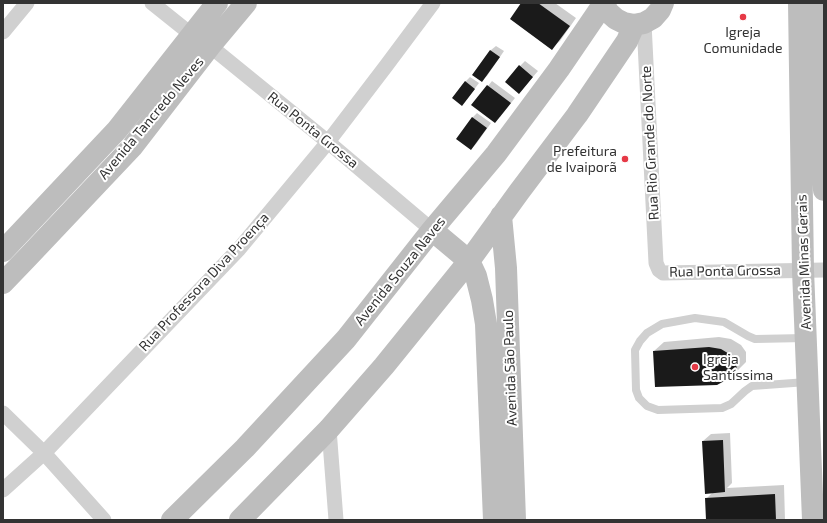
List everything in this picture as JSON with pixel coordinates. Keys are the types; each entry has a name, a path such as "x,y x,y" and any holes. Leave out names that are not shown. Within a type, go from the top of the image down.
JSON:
{"street":[{"path":"3,32 27,3"},
{"name":"Rua Ponta Grossa","path":"152,3 192,35 210,46 328,142 469,261"},
{"name":"Avenida Tancredo Neves","path":"3,252 117,130 217,3"},
{"name":"Avenida Tancredo Neves","path":"3,283 132,147 210,46 246,3"},
{"name":"Rua Professora Diva Proença","path":"3,490 44,453 239,249 328,142 433,3"},
{"path":"604,3 608,12 616,19 624,23 640,24"},
{"name":"Avenida Souza Naves","path":"172,520 245,448 346,338 432,230 496,154 554,75 604,3"},
{"path":"240,520 328,429 384,366 469,261 577,115 640,24 653,18 660,10 663,3"},
{"name":"Avenida Minas Gerais","path":"799,3 814,270 806,338 813,520"},
{"name":"Avenida Minas Gerais","path":"816,3 824,190"},
{"name":"Rua Rio Grande do Norte","path":"640,24 656,263"},
{"name":"Avenida São Paulo","path":"502,216 506,268 515,520"},
{"name":"Avenida São Paulo","path":"469,261 478,282 486,324 494,520"},
{"name":"Rua Ponta Grossa","path":"656,263 659,270 663,273 814,270"},
{"path":"3,413 44,453 104,520"},
{"path":"328,429 336,520"}],"lane":[{"path":"806,338 755,339 724,322 695,318 662,324 647,333 635,350 636,390 639,398 648,406 658,410 722,408 731,404 752,386 808,382"}],"building":[{"path":"521,3 538,3 570,26 552,50 510,19"},
{"path":"490,50 500,57 482,82 472,75"},
{"path":"519,65 533,77 519,94 505,82"},
{"path":"465,81 475,89 462,106 452,98"},
{"path":"487,85 511,103 495,123 471,105"},
{"path":"472,117 487,128 471,150 456,139"},
{"name":"Igreja Santíssima","path":"709,347 721,349 731,355 736,362 737,372 717,385 655,387 653,351"},
{"path":"723,440 725,492 705,494 702,441"},
{"path":"775,494 776,520 706,520 705,498"}],"place":[{"name":"Igreja Comunidade","path":"743,17"},
{"name":"Prefeitura de Ivaiporã","path":"625,159"},
{"name":"Igreja Santíssima","path":"695,367"}]}
